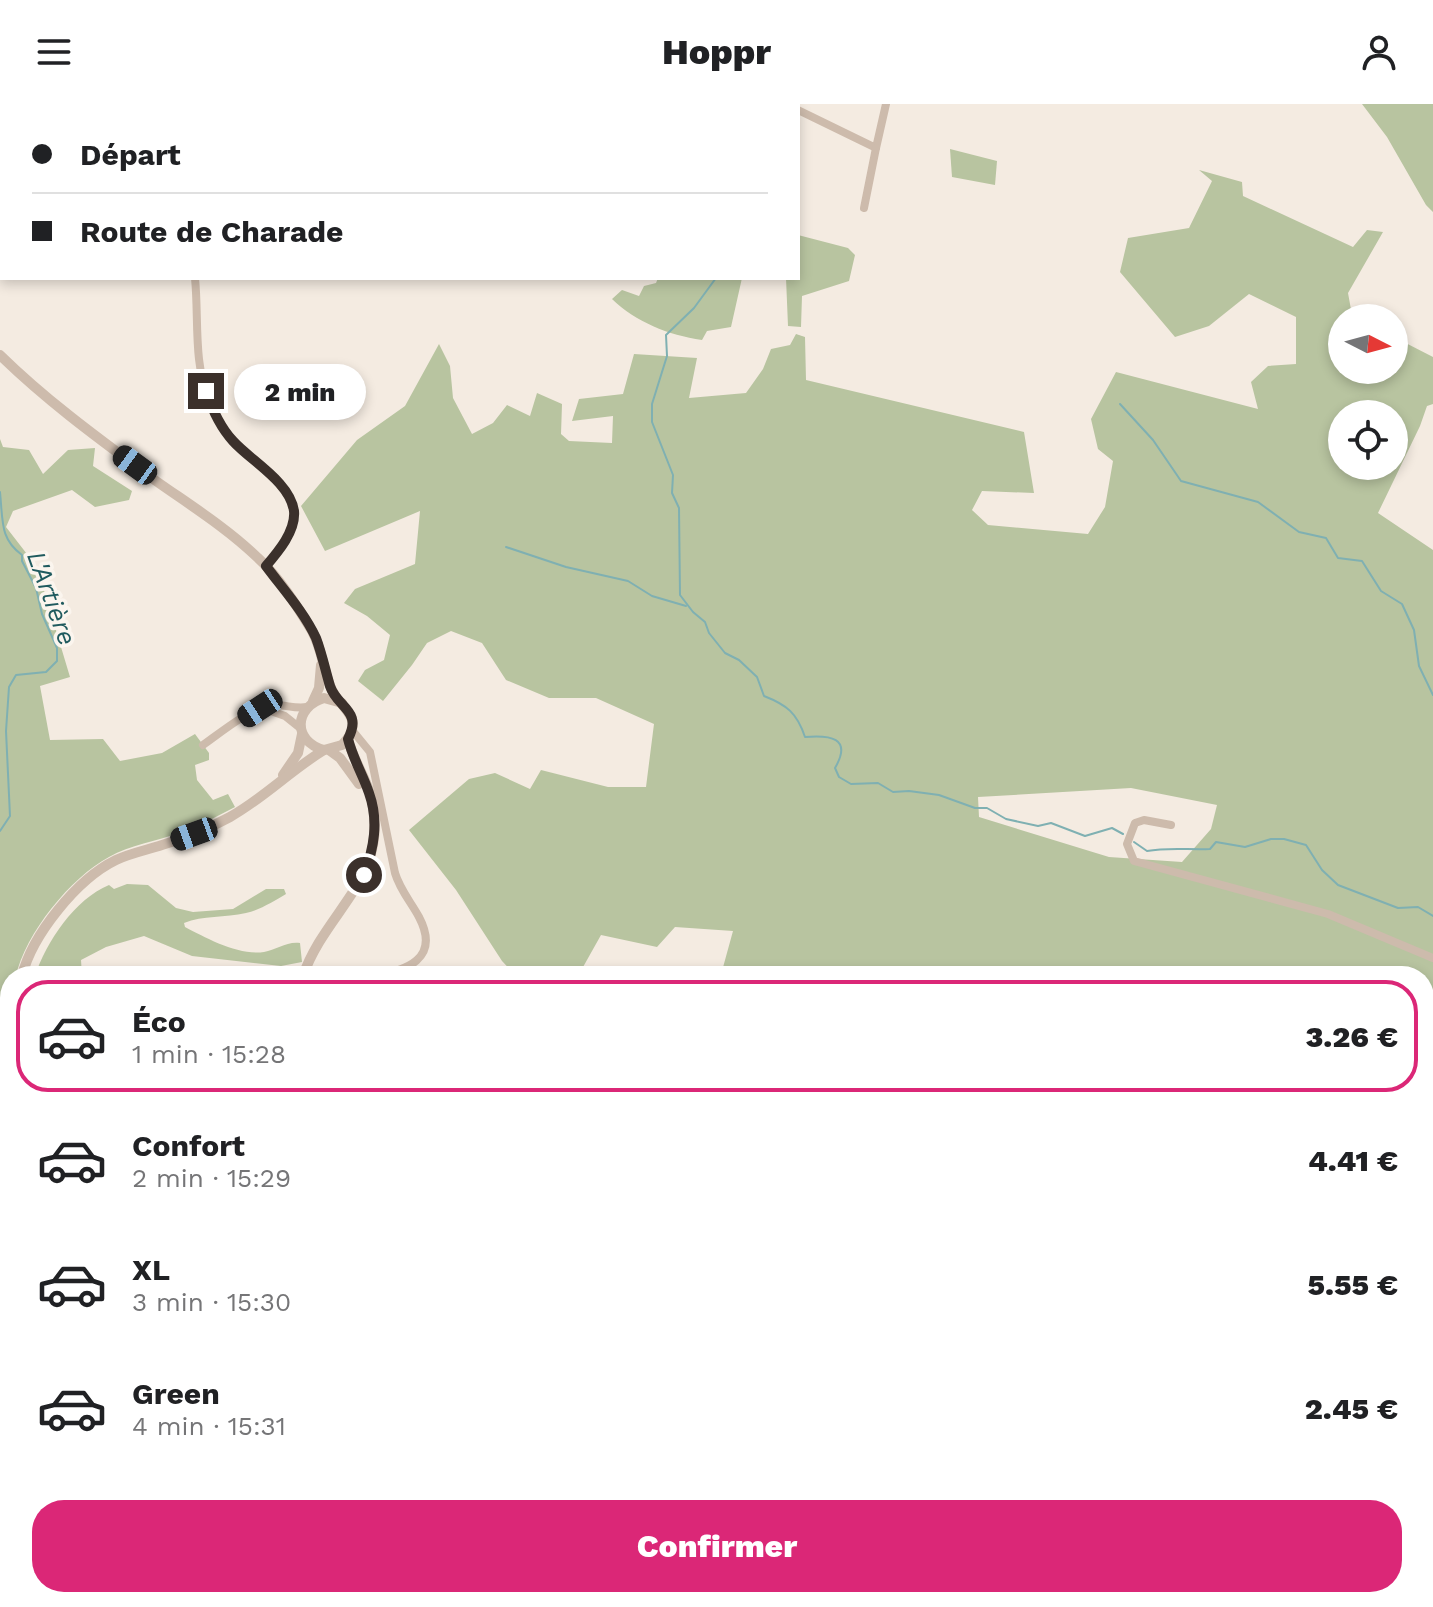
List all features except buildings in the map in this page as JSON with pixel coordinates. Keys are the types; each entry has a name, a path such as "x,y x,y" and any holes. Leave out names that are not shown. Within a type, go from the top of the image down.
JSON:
{"street":[{"path":"864,208 886,104"},
{"path":"800,111 876,148"},
{"path":"195,280 199,361 210,403 226,432 282,488 292,505 293,520 289,533 266,566"},
{"path":"0,355 74,419 228,533 266,566 310,628 330,686 351,715 350,734 357,768 369,791 374,842 364,875 308,966"},
{"path":"267,793 298,753 302,715 319,688 319,647"},
{"path":"203,745 260,708 275,705 296,708 324,698 342,703"},
{"path":"260,708 285,716 308,742 326,750 348,768 372,808"},
{"path":"350,734 368,749 395,873 421,922 425,940 420,957 411,966"},
{"path":"25,966 47,925 103,868 210,827 244,809 307,760 336,748 350,734"},
{"path":"1171,825 1157,820 1135,823 1127,844 1134,861 1328,914 1433,958"}],"green space":[{"path":"1362,104 1433,104 1433,212 1387,137"},
{"path":"950,149 997,161 995,185 952,177"},
{"path":"1199,170 1242,182 1243,196 1353,247 1367,230 1383,232 1348,293 1350,304 1328,304 1328,384 1408,384 1408,344 1433,357 1433,404 1427,406 1408,451 1408,400 1328,400 1328,480 1394,480 1378,513 1433,550 1433,966 723,966 733,931 675,927 657,947 601,935 584,966 507,966 456,890 409,830 469,779 495,773 530,789 541,770 608,787 646,787 654,724 596,698 549,698 506,680 482,643 451,631 427,643 383,701 358,681 365,670 384,660 390,635 367,616 344,603 355,589 415,564 420,511 325,551 301,506 357,440 405,406 439,344 450,366 453,398 472,434 493,423 507,405 530,416 537,393 562,404 561,434 569,441 612,443 613,416 572,421 579,399 623,394 634,354 697,358 689,398 746,393 763,369 771,349 790,345 796,334 805,337 806,380 1024,432 1034,493 982,491 972,510 988,525 1088,534 1105,507 1113,461 1098,449 1091,419 1116,372 1258,409 1251,382 1268,366 1296,364 1296,317 1249,294 1209,326 1175,337 1120,272 1128,238 1189,228 1212,181","holes":["1131,788 1217,805 1211,829 1182,862 1109,857 979,817 978,797"]},
{"path":"800,236 848,248 855,255 849,281 802,296 801,327 788,326 786,280 800,280"},
{"path":"657,280 742,280 731,327 707,331 702,340 689,338 642,321 612,299 622,290 639,296 644,286"},
{"path":"0,439 3,447 29,450 43,474 68,450 95,448 93,466 132,491 129,500 95,507 72,490 13,511 6,527 37,567 70,677 40,686 50,740 103,739 120,761 162,753 195,734 209,753 209,760 195,765 197,780 213,800 228,794 235,807 194,828 126,849 94,866 65,892 39,925 19,966 0,966"},
{"path":"127,884 148,885 176,908 193,912 233,909 266,889 284,889 286,894 251,912 184,923 185,927 223,945 254,953 300,943 302,962 281,966 192,956 144,936 106,947 81,960 81,966 39,966 54,936 74,911 109,885 114,889"}],"waterway":[{"path":"715,280 694,308 666,335 667,356 652,404 652,422 673,475 672,493 679,508 680,595 705,622 709,633 725,653 739,660 757,677 764,696 795,716 805,737 830,738 840,744 840,758 835,768 839,777 851,784 878,783 893,792 939,795 975,808 987,808 1006,819 1038,826 1051,823 1085,836 1112,828 1123,834"},
{"path":"1120,404 1153,440 1181,481 1258,502 1299,532 1326,538 1338,558 1362,561 1381,591 1402,604 1414,630 1419,666 1433,695"},
{"name":"L'Artière","path":"0,492 6,536 22,555 57,648 57,661 46,672 16,675 9,687 6,731 10,816 0,831"},
{"path":"506,547 566,567 628,581 652,596 686,606"},
{"path":"1134,842 1147,851 1210,849 1216,842 1245,847 1271,839 1284,839 1306,845 1322,870 1338,885 1398,908 1418,907 1433,916"}],"route":[{"path":"206,391 226,432 282,488 294,511 284,543 266,566 315,636 330,686 351,715 352,730 348,739 357,768 369,791 374,820 374,842 364,875"}]}
